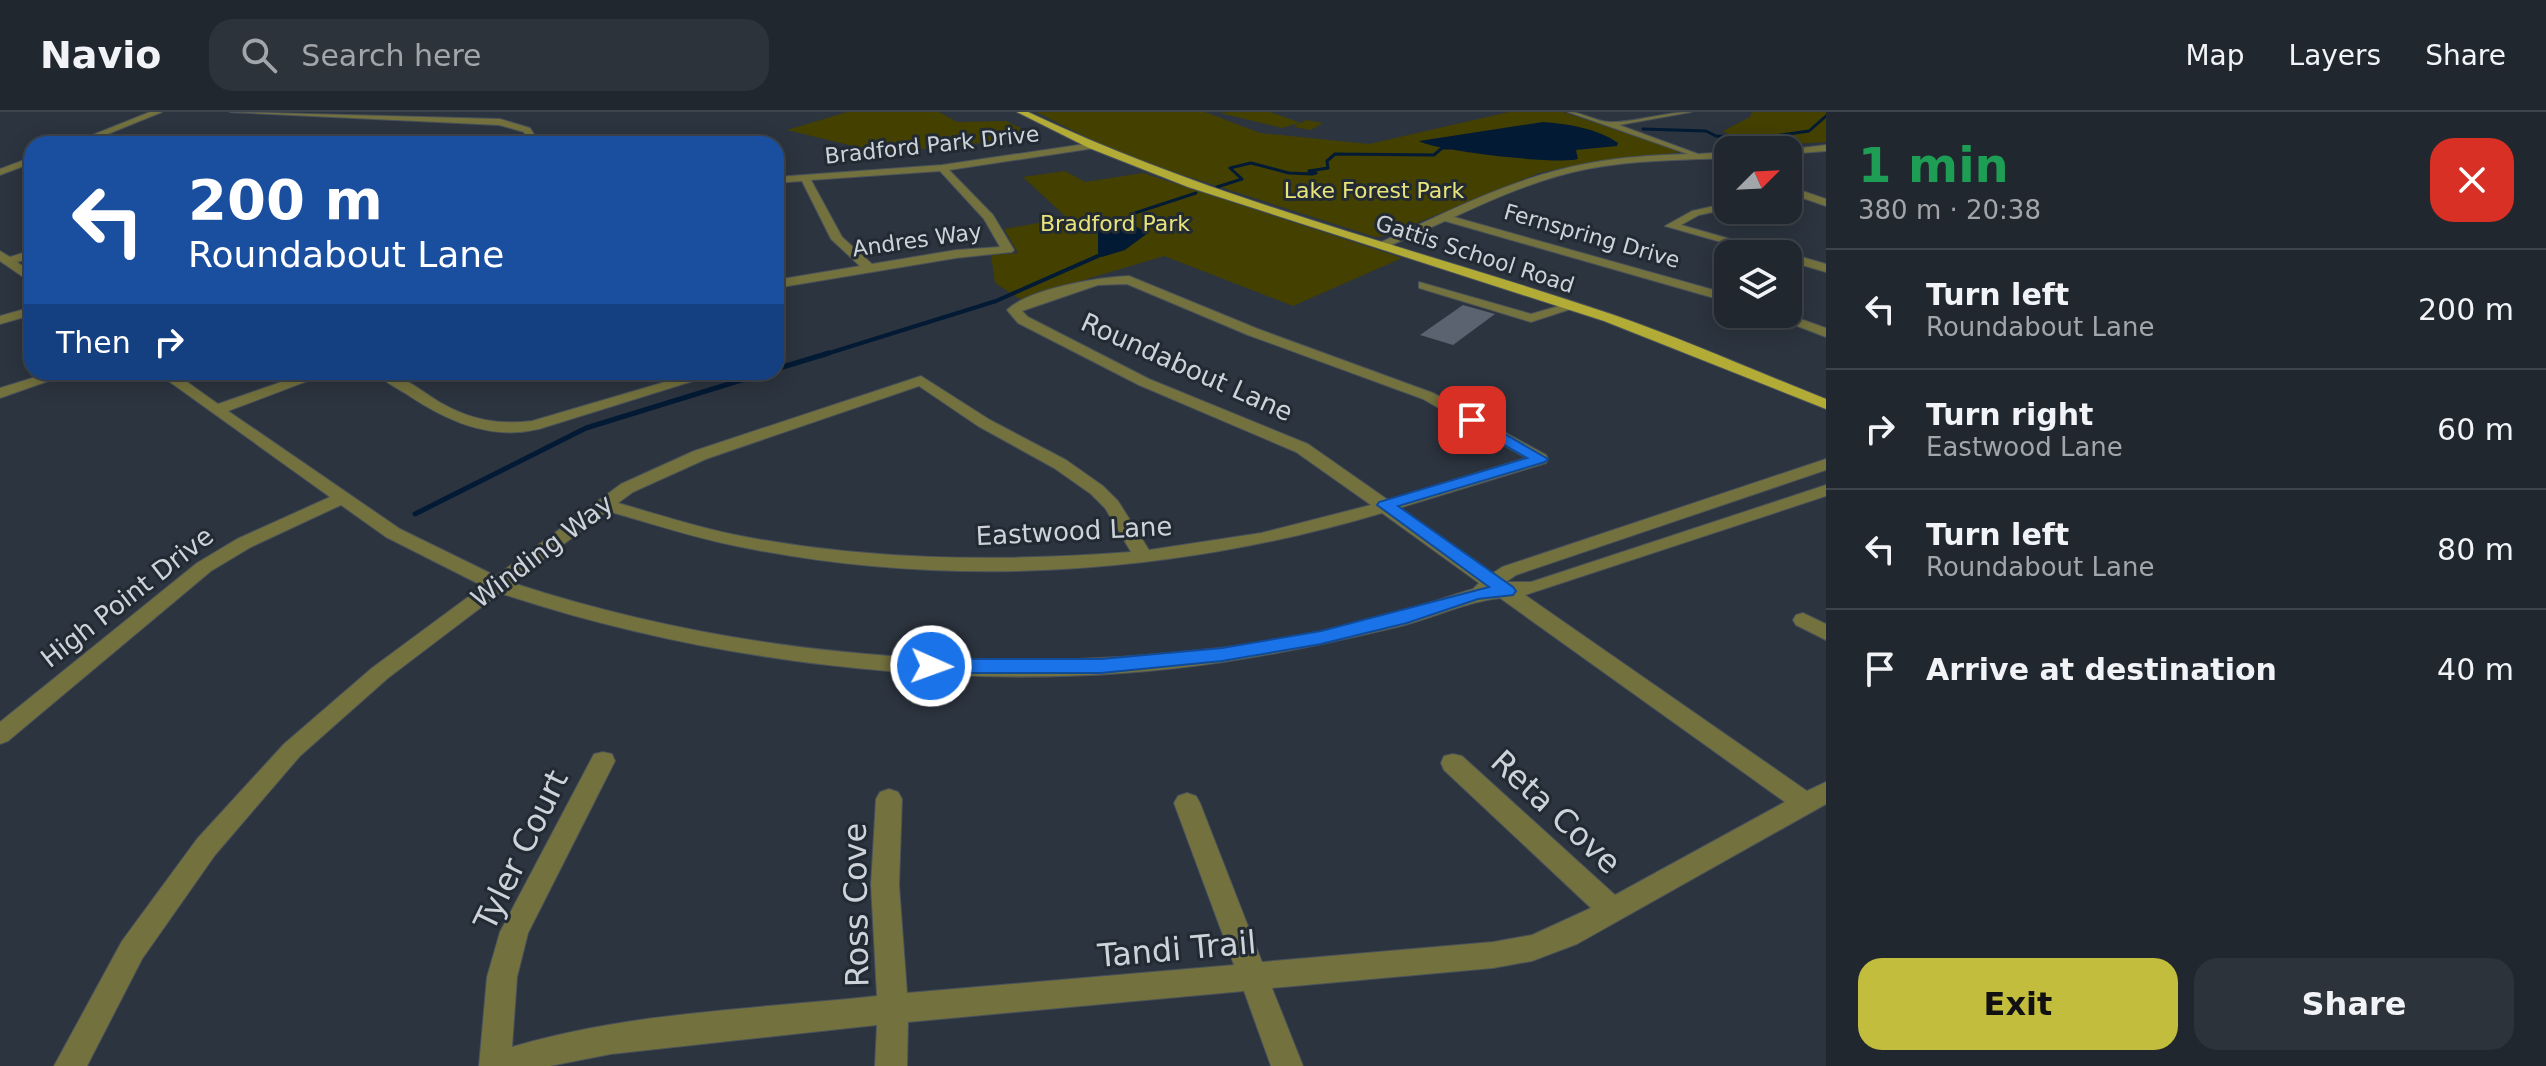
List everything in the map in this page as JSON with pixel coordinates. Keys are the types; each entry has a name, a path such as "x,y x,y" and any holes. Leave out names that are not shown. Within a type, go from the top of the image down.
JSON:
{"main road":[{"name":"Gattis School Road","path":"1021,112 1092,146 1222,195 1573,306 1826,404"}],"street":[{"path":"95,136 158,112"},
{"path":"234,112 500,122 527,130 530,136"},
{"path":"1572,112 1714,161"},
{"path":"1612,124 1687,112"},
{"name":"Bradford Park Drive","path":"784,179 942,168 1092,146"},
{"path":"1802,150 1826,148"},
{"path":"1810,150 1826,155"},
{"path":"1383,245 1510,189 1570,170 1603,164 1714,156"},
{"path":"0,172 24,163"},
{"name":"Andres Way","path":"784,283 956,254 1008,250 989,217 942,168"},
{"path":"805,178 837,239 869,268"},
{"path":"1802,194 1821,201"},
{"path":"1714,209 1696,213 1671,226 1724,240"},
{"name":"Fernspring Drive","path":"1444,217 1714,294"},
{"path":"4,258 24,255"},
{"path":"4,258 24,273"},
{"path":"1802,261 1826,268"},
{"name":"Roundabout Lane","path":"1540,459 1428,396 1265,337 1129,280 1097,281 1024,303 1014,310 1023,320 1144,382 1302,448 1385,505 1492,589 1815,798"},
{"path":"1423,285 1531,318 1573,306"},
{"path":"0,320 24,313"},
{"path":"1802,324 1826,333"},
{"path":"0,393 41,380"},
{"path":"175,380 393,533 497,585 573,610 668,634 738,647 931,666 1101,666 1222,655 1321,637 1401,619 1492,589 1533,588 1826,490"},
{"path":"218,409 301,380"},
{"path":"395,380 469,424 485,429 533,426 688,380"},
{"name":"Winding Way","path":"70,1066 91,1022 141,937 183,876 250,796 336,709 627,488 676,464 921,380 984,423 1060,464 1097,490 1112,505 1143,556"},
{"name":"Eastwood Lane","path":"604,505 737,541 843,556 977,564 1045,563 1143,556 1259,540 1540,459"},
{"path":"1492,589 1509,571 1826,464"},
{"path":"1746,490 1776,508"},
{"name":"High Point Drive","path":"0,735 204,567 244,543 342,498"},
{"path":"1656,519 1683,536"},
{"path":"1803,620 1826,633"},
{"name":"Tyler Court","path":"497,1066 502,977 514,932 603,761"},
{"name":"Reta Cove","path":"1453,763 1612,910"},
{"name":"Tandi Trail","path":"497,1066 562,1047 611,1039 893,1009 1255,979 1493,955 1532,948 1567,935 1815,798"},
{"name":"Ross Cove","path":"889,799 885,885 893,1009 891,1066"},
{"path":"1187,803 1287,1066"}],"green space":[{"path":"847,112 939,112 957,122 1006,121 1040,137 882,153 787,130"},
{"name":"Lake Forest Park","path":"1036,112 1205,112 1260,133 1369,144 1509,112 1563,112 1682,152 1588,163 1539,173 1385,236 1375,237 1161,168 1098,143"},
{"path":"1270,112 1301,123 1306,120 1323,123 1311,130 1294,127 1299,123 1282,128 1220,113"},
{"path":"1752,112 1826,112 1826,142 1802,144 1802,136 1731,136 1723,131 1750,117"},
{"name":"Bradford Park","path":"1065,171 1085,182 1143,173 1402,258 1293,306 1164,256 1020,299 995,283 991,255 1018,253 1004,229 1067,218 1023,177"}],"water":[{"path":"1543,122 1592,130 1618,143 1617,146 1576,150 1578,159 1566,160 1472,153 1419,141"},
{"path":"1135,226 1148,233 1125,250 1102,257 1098,253 1098,228"}],"building":[{"path":"1463,305 1495,314 1453,345 1420,335"}],"waterway":[{"path":"1643,129 1706,131 1716,136 1755,139 1809,131 1826,116"},
{"path":"1217,187 1242,179 1230,168 1251,163 1289,173 1312,174 1316,173 1309,171 1328,168 1327,161 1335,154 1434,155 1442,148 1450,148"},
{"path":"1135,213 1196,193"},
{"path":"823,355 996,301 1107,252"},
{"path":"784,367 829,353"},
{"path":"415,514 586,428 742,380"}],"route":[{"path":"931,666 1101,666 1222,655 1321,637 1401,619 1477,594 1507,591 1385,505 1540,459 1472,420"}]}
